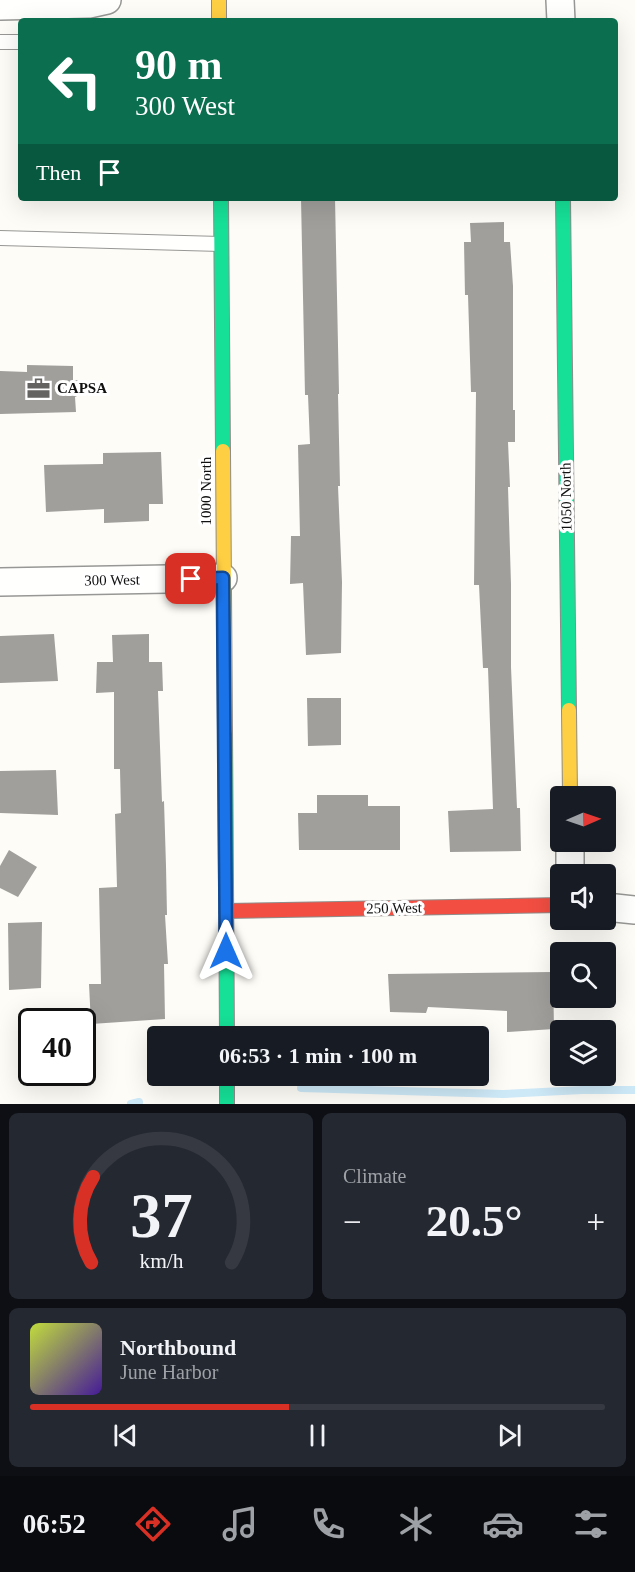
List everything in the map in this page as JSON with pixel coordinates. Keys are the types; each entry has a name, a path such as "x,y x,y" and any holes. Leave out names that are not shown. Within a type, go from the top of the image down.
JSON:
{"street":[{"path":"0,6 89,4 107,0"},
{"path":"219,0 219,18"},
{"path":"560,0 561,18"},
{"name":"1000 North","path":"221,201 227,1026"},
{"name":"1050 North","path":"563,201 570,786"},
{"name":"300 West","path":"0,582 223,578"},
{"name":"250 West","path":"226,911 550,905"},
{"path":"616,908 635,910"},
{"path":"227,1086 228,1104"}],"lane":[{"path":"0,42 18,42"},
{"path":"0,238 221,244"}],"building":[{"path":"301,201 335,201 340,486 338,486 342,582 341,653 306,655 303,583 290,584 291,536 300,536 298,445 310,444 308,395 305,395"},
{"path":"504,222 504,242 510,242 513,286 515,442 508,442 510,487 508,487 511,667 521,851 450,852 448,811 493,809 488,668 483,668 479,585 474,585 476,392 471,392 464,242 471,242 470,223"},
{"name":"CAPSA","path":"27,365 73,366 73,380 78,380 75,397 76,412 0,414 0,371 27,372"},
{"path":"161,452 163,504 149,504 149,521 104,523 104,509 46,512 44,465 103,464 103,453"},
{"path":"54,634 58,681 0,683 0,636"},
{"path":"149,634 149,662 162,662 163,691 158,691 162,802 164,801 168,964 164,964 165,1019 96,1024 96,1008 90,1008 89,984 101,984 99,888 117,887 115,814 121,813 120,769 114,769 114,692 96,693 97,662 113,662 112,635"},
{"path":"307,698 341,698 341,745 308,746"},
{"path":"56,770 58,815 0,813 0,771"},
{"path":"317,795 368,795 368,806 400,806 400,850 299,850 298,813 317,813"},
{"path":"9,850 37,867 18,897 0,888 0,866"},
{"path":"42,922 41,988 9,990 8,923"},
{"path":"550,972 550,1008 554,1008 554,1020 550,1020 550,1029 507,1032 507,1011 428,1007 426,1013 390,1012 388,974"}],"waterway":[{"path":"301,1088 503,1094 635,1090"},
{"path":"131,1104 139,1102"}],"traffic: fast":[{"path":"221,201 223,451"},
{"path":"563,201 569,710"},
{"path":"225,730 227,1026"},
{"path":"227,1086 227,1104"}],"traffic: slow":[{"path":"219,0 219,18"},
{"path":"223,451 225,730"},
{"path":"569,710 570,786"}],"traffic: jam":[{"path":"226,911 550,905"}],"place":[{"name":"CAPSA","path":"39,388"}],"route":[{"path":"191,579 223,578 226,951"}]}
